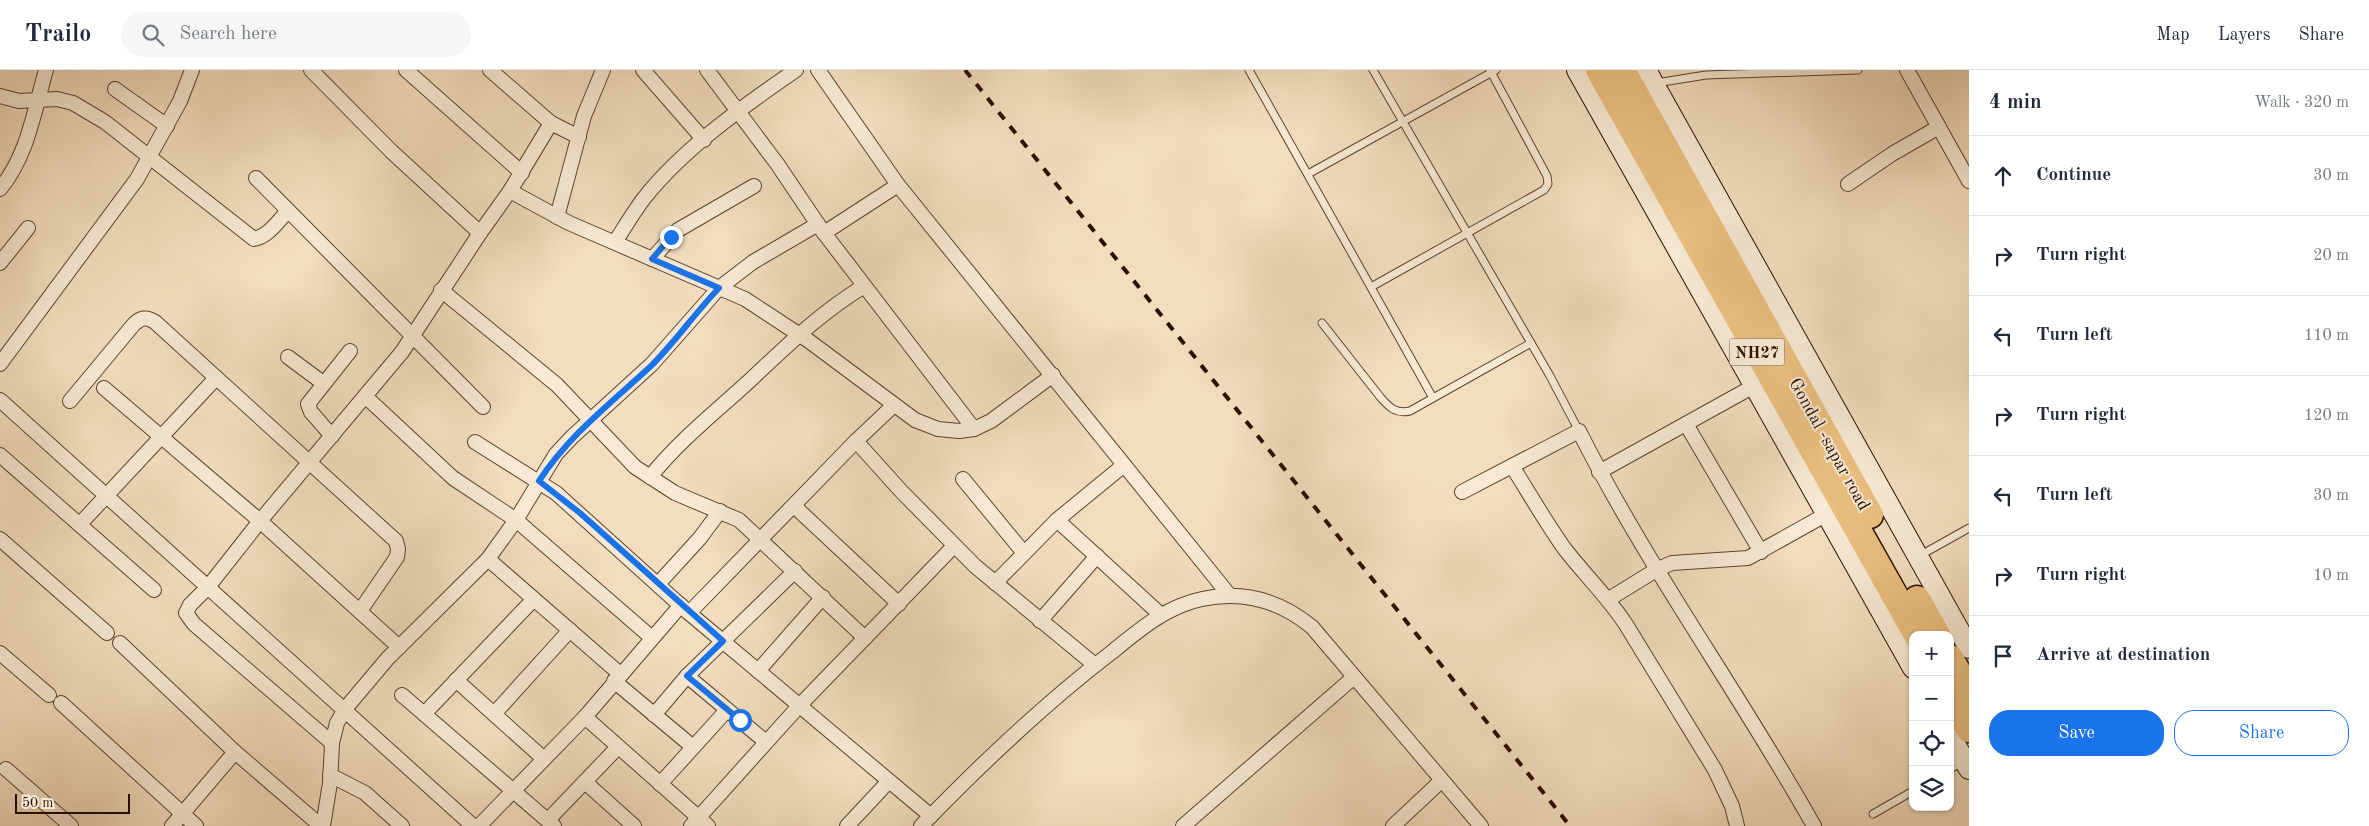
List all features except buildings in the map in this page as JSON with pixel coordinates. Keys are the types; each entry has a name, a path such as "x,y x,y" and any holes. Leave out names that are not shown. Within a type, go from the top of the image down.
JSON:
{"highway":[{"name":"NH27","path":"1598,70 1914,631"},
{"name":"Gondal -sapar road","path":"1622,70 1935,631"},
{"path":"1954,665 1969,692"},
{"path":"1954,702 1969,729"}],"street":[{"path":"2,182 22,152 46,70"},
{"path":"0,364 138,179 167,126 188,83 192,70"},
{"path":"311,70 391,151 480,233"},
{"path":"406,70 522,173"},
{"path":"490,70 551,123 579,137"},
{"path":"558,217 584,116 603,70"},
{"path":"643,70 668,96 704,140"},
{"path":"707,70 821,229 974,429"},
{"path":"615,242 646,196 671,169 738,112 796,70"},
{"path":"818,70 898,185 1230,596"},
{"path":"1577,70 1909,661"},
{"path":"1907,70 1969,181"},
{"path":"1650,77 1969,648"},
{"path":"115,88 167,126"},
{"path":"0,96 19,101 57,99 73,102 105,122 254,239 261,238 288,210"},
{"path":"332,743 188,618 186,613 190,605 208,587 260,521 414,336 441,290 522,173 551,123"},
{"path":"1848,184 1892,154 1939,127"},
{"path":"256,178 483,407"},
{"path":"322,826 330,775 332,743 337,723 345,709 399,647 488,559 516,520 556,454 652,364 719,288 753,262 821,229 898,185"},
{"path":"652,259 678,230 754,186"},
{"path":"510,191 558,217 745,299 798,334 915,420 938,429 959,431 974,429 992,421 1053,375"},
{"path":"0,263 28,228"},
{"path":"650,477 671,452 798,334 836,304 864,286"},
{"path":"441,290 557,385 635,467 675,493 739,520 762,539 865,638"},
{"path":"70,401 140,318 148,318 155,322 396,541 397,557 360,612"},
{"path":"332,436 311,412 308,404 350,351"},
{"path":"288,357 323,383"},
{"path":"80,524 216,378"},
{"path":"1599,472 1754,386"},
{"path":"104,388 260,521 399,647"},
{"path":"365,396 453,478 516,520 652,638"},
{"path":"0,400 473,826"},
{"path":"479,826 585,717 652,638 762,539 856,441 894,405"},
{"path":"1686,424 1761,552"},
{"path":"1462,492 1579,431 1599,472 1656,570 1774,757 1814,826"},
{"path":"856,441 954,546 1040,621 1095,665"},
{"path":"474,442 539,481 580,513 685,609 888,781 926,821 1043,707 1161,615 1203,598 1230,596 1257,598 1280,606 1312,627 1481,826"},
{"path":"0,455 154,590"},
{"path":"995,583 1057,520 1124,465"},
{"path":"1512,466 1564,547 1588,577 1610,599 1715,770 1732,806 1737,826"},
{"path":"963,479 1024,553"},
{"path":"794,506 898,604"},
{"path":"658,584 700,538 720,511"},
{"path":"1610,599 1656,570 1683,561 1748,558 1826,514"},
{"path":"1057,520 1161,615"},
{"path":"0,538 107,633"},
{"path":"585,717 660,784 699,823 766,742 799,706 954,546"},
{"path":"1040,621 1096,556"},
{"path":"488,559 570,630 654,715 692,747"},
{"path":"654,715 687,676 795,571"},
{"path":"758,671 822,597"},
{"path":"424,714 534,599"},
{"path":"494,714 570,630"},
{"path":"120,643 235,752 322,826"},
{"path":"0,653 49,695"},
{"path":"687,676 766,742"},
{"path":"1183,826 1354,677"},
{"path":"456,680 544,759"},
{"path":"402,696 551,823 618,746"},
{"path":"61,703 196,826"},
{"path":"660,784 727,710"},
{"path":"1954,744 1963,764"},
{"path":"172,826 235,752"},
{"path":"6,769 71,826"},
{"path":"330,775 365,793 402,826"},
{"path":"847,826 888,781"},
{"path":"1393,826 1441,781"},
{"path":"585,782 629,824"}],"lane":[{"path":"1249,70 1433,398"},
{"path":"1373,70 1531,343 1579,431"},
{"path":"1650,77 1676,78 1706,75 1858,70"},
{"path":"1308,174 1492,71 1547,176 1548,184 1544,190 1371,287"},
{"path":"1322,323 1391,408 1400,413 1410,412 1531,343"},
{"path":"1918,557 1969,528"},
{"path":"1874,814 1909,793"}],"railway":[{"path":"965,70 1570,826"}],"route":[{"path":"671,237 652,259 719,288 694,314 652,364 556,454 539,481 580,513 689,613 723,641 687,676 740,720"}]}
